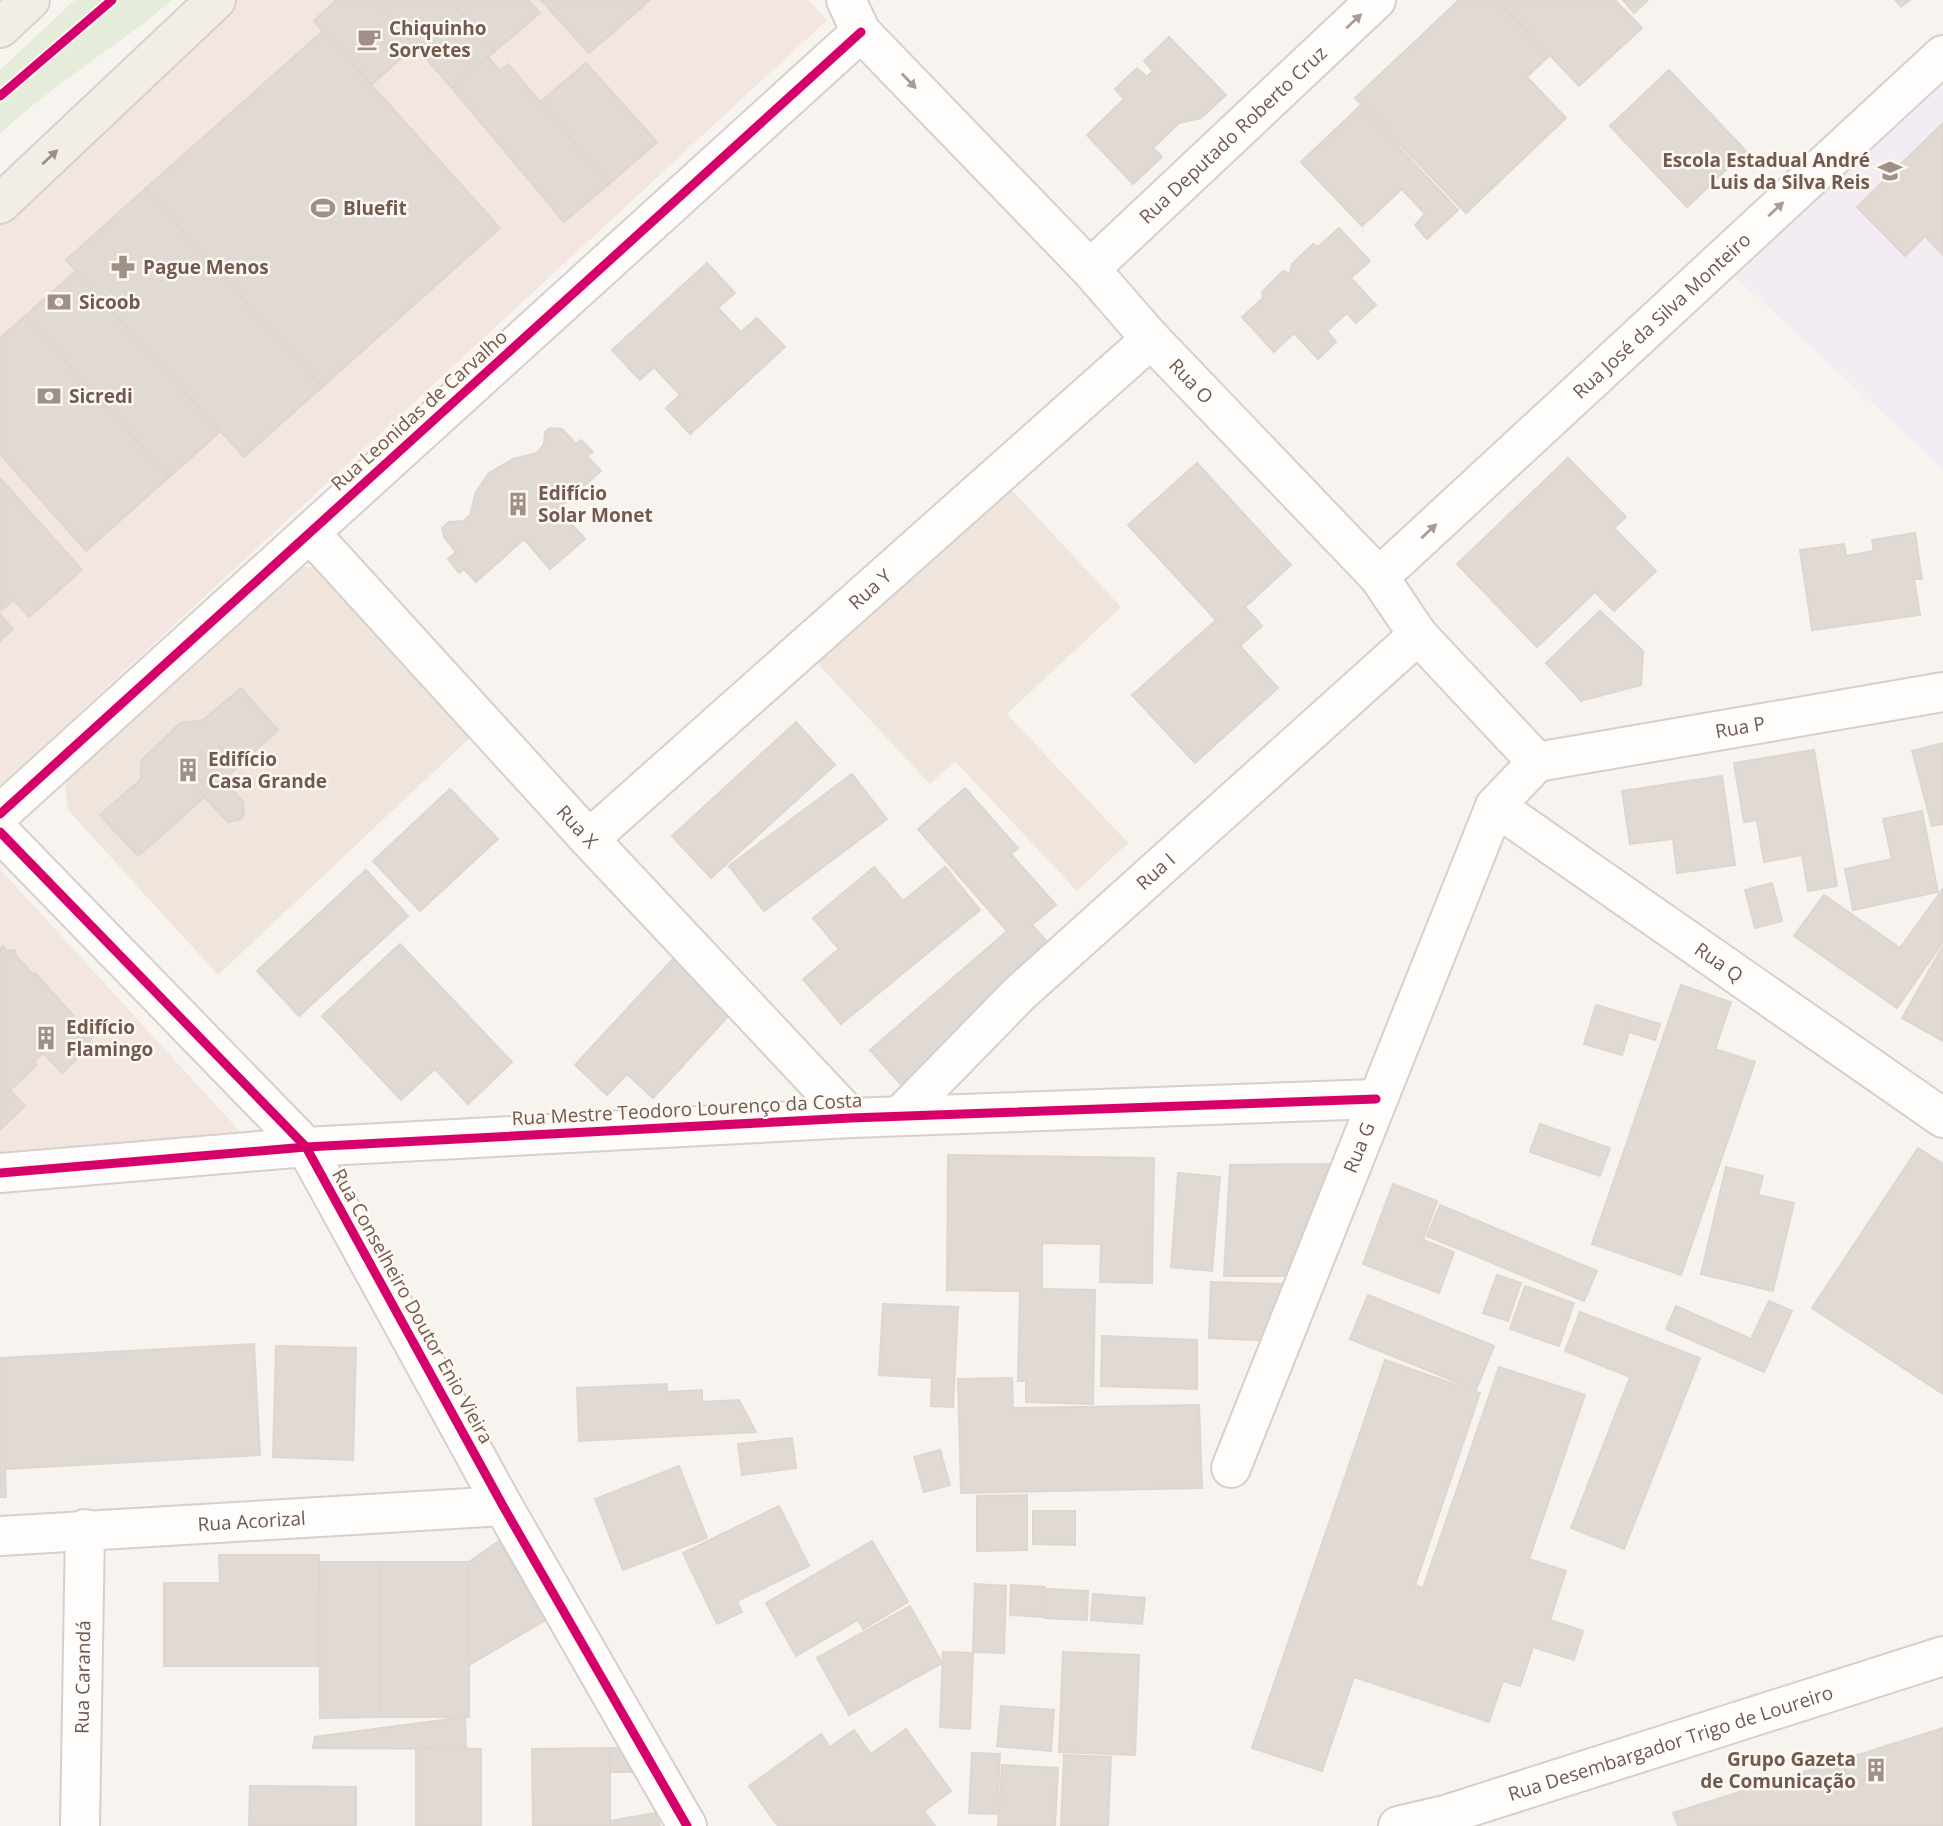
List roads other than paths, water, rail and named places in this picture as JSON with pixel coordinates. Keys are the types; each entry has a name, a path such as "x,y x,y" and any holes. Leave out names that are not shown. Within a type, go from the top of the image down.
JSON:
{"main road":[{"path":"0,28 30,0"},
{"path":"0,204 216,0"}],"street":[{"name":"Rua Deputado Roberto Cruz","path":"1090,269 1376,0"},
{"name":"Rua O","path":"854,16 1090,269 1151,339 1379,577 1418,635 1537,762"},
{"name":"Rua Leonidas de Carvalho","path":"0,814 310,533 854,16"},
{"name":"Rua José da Silva Monteiro","path":"1379,577 1943,55"},
{"name":"Rua Y","path":"589,839 1151,339"},
{"name":"Rua X","path":"310,533 589,839 851,1118"},
{"name":"Rua I","path":"900,1116 1019,994 1418,635"},
{"name":"Rua P","path":"1537,762 1943,692"},
{"name":"Rua G","path":"1231,1468 1495,806 1537,762"},
{"name":"Rua Q","path":"1495,806 1943,1118"},
{"name":"Rua Conselheiro Doutor Enio Vieira","path":"0,832 306,1147 503,1506 687,1826"},
{"name":"Rua Mestre Teodoro Lourenço da Costa","path":"0,1173 306,1147 851,1118 1376,1099"},
{"name":"Rua Acorizal","path":"0,1536 503,1506"},
{"name":"Rua Carandá","path":"80,1826 85,1529"},
{"name":"Rua Desembargador Trigo de Loureiro","path":"1398,1826 1439,1821 1943,1656"}],"place":[{"name":"Chiquinho Sorvetes","path":"369,39"},
{"name":"Escola Estadual André Luis da Silva Reis","path":"1890,171"},
{"name":"Bluefit","path":"323,208"},
{"name":"Pague Menos","path":"123,267"},
{"name":"Sicoob","path":"59,302"},
{"name":"Sicredi","path":"49,396"},
{"name":"Edifício Solar Monet","path":"518,504"},
{"name":"Edifício Casa Grande","path":"188,770"},
{"name":"Edifício Flamingo","path":"46,1038"},
{"name":"Grupo Gazeta de Comunicação","path":"1876,1770"}]}
